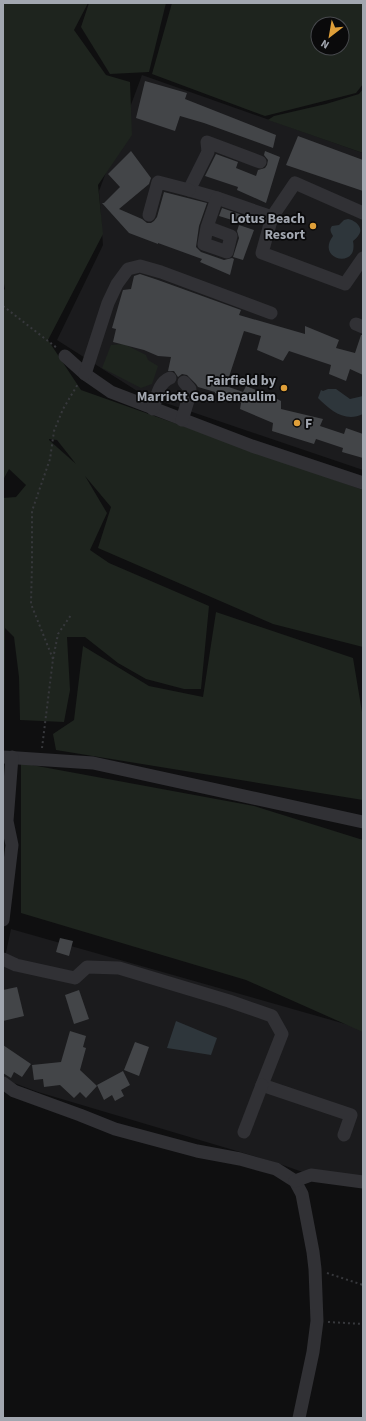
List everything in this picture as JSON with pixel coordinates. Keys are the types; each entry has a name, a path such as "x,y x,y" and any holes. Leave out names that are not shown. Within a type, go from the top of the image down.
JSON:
{"street":[{"path":"189,190 204,144 260,162"},
{"path":"148,215 158,182 217,198 272,217"},
{"path":"363,213 295,183 272,217 262,253 346,284 363,258"},
{"path":"207,227 217,198"},
{"path":"85,374 108,303 117,284 128,269 140,266 161,272 271,314"},
{"path":"65,356 85,374 111,392 252,446 363,483"},
{"path":"153,409 161,384 164,380 170,378"},
{"path":"182,420 190,389 184,382"},
{"path":"3,920 12,845 7,821 7,757 93,763 363,822"},
{"path":"3,958 16,965 75,978 87,967 119,968 229,1001 272,1016 282,1034 244,1132"},
{"path":"3,1083 14,1091 114,1129 197,1151 240,1159 276,1169 295,1182 302,1194 315,1269 317,1321 313,1352 299,1418"},
{"path":"262,1085 351,1115 344,1135"},
{"path":"295,1182 311,1175 363,1182"}],"path":[{"path":"3,306 65,356"},
{"path":"53,659 30,604 32,511 50,459 54,431 73,392 85,374"},
{"path":"40,759 53,659 58,634 71,615"},
{"path":"315,1269 363,1285"},
{"path":"317,1321 363,1324"}],"shaded area":[{"path":"3,3 88,3 74,30 106,75 130,82 132,135 98,185 103,234 48,340 81,390 363,490 363,647 273,624 98,548 111,507 85,476 107,513 90,550 109,563 209,606 201,689 184,689 146,679 118,663 85,637 67,637 70,690 64,722 20,720 19,677 14,637 5,628 3,738 3,498 16,497 26,485 9,469 3,480 3,291 5,289 3,279","holes":["49,439 57,440 76,464"]},
{"path":"89,3 166,3 149,72 110,74 81,27"},
{"path":"172,3 363,3 363,84 356,93 265,116 152,74"},
{"path":"142,75 363,153 363,470 145,396 57,340 103,245 99,191"},
{"path":"363,89 363,153 268,120 274,116 326,104 359,94"},
{"path":"348,219 354,221 360,227 360,233 353,241 353,250 350,256 338,258 333,256 329,251 329,244 333,236 331,229 332,226 339,225 344,220"},
{"path":"124,344 146,355 148,360 158,366 152,384 141,388 102,368 111,345"},
{"path":"328,389 336,389 350,399 363,396 363,414 350,417 333,411 318,398 321,390 323,391"},
{"path":"216,612 353,658 363,718 363,800 56,750 53,734 74,720 83,646 149,686 203,697"},
{"path":"21,763 254,806 363,840 363,1032 246,980 21,913"},
{"path":"11,929 363,1029 363,1188 311,1175 277,1163 38,1092 6,1080 3,1076 3,966"},
{"path":"176,1021 217,1038 211,1055 167,1048"}],"building":[{"path":"145,81 187,93 185,99 276,135 273,148 180,116 175,131 136,118"},
{"path":"298,136 363,160 363,191 286,165"},
{"path":"131,151 151,178 149,184 119,209 142,219 147,223 151,223 157,217 164,192 207,203 199,226 196,247 201,252 224,260 234,259 230,275 200,262 202,259 129,233 102,203 104,203 120,187 108,174"},
{"path":"265,151 280,157 266,203 237,190 238,187 205,176 216,154 238,162 236,168 256,176 258,170 265,168 267,165 268,160 264,155"},
{"path":"222,208 248,217 245,224 219,216"},
{"path":"239,225 254,230 243,260 233,257 239,238 237,231"},
{"path":"140,274 241,310 239,315 305,334 305,326 339,340 336,348 355,353 361,335 363,335 363,375 350,369 346,381 329,374 331,365 289,351 283,361 257,350 261,336 244,331 226,386 243,392 246,386 273,397 281,401 281,409 323,419 320,426 344,434 346,428 363,434 363,458 342,452 343,448 316,439 314,444 272,431 273,423 240,409 241,403 215,392 198,387 187,375 182,374 178,377 174,371 168,371 171,357 158,356 144,350 113,342 116,329 112,328 123,290 131,289 134,276"},
{"path":"60,938 73,941 69,956 56,952"},
{"path":"17,987 24,1016 3,1021 3,990"},
{"path":"79,990 89,1019 74,1024 65,995"},
{"path":"70,1031 86,1036 83,1047 86,1048 80,1070 97,1086 86,1098 80,1092 74,1098 60,1085 44,1087 43,1079 34,1080 32,1065 61,1062"},
{"path":"135,1042 149,1047 139,1076 124,1070"},
{"path":"3,1045 31,1064 22,1077 14,1072 11,1078 3,1073"},
{"path":"123,1071 130,1085 121,1090 124,1096 115,1101 112,1095 104,1100 97,1085"}],"place":[{"name":"Lotus Beach Resort","path":"313,226"},
{"name":"Fairfield by Marriott Goa Benaulim","path":"284,388"},
{"name":"F","path":"297,423"}]}
